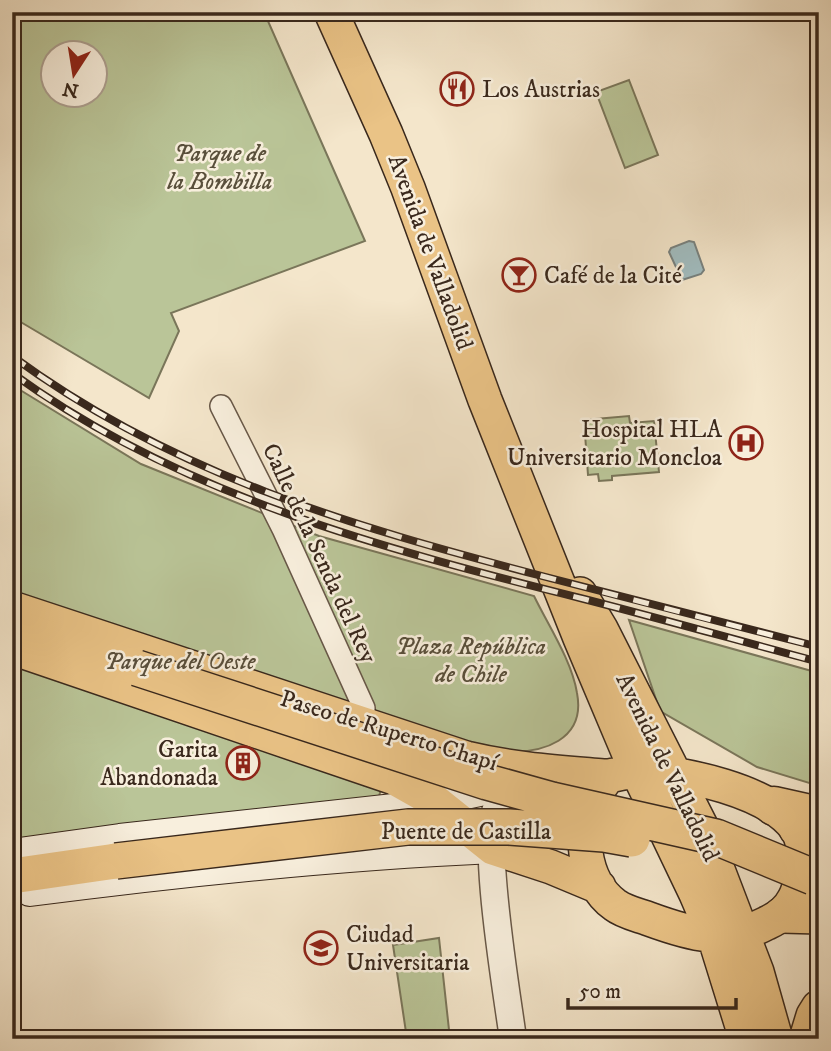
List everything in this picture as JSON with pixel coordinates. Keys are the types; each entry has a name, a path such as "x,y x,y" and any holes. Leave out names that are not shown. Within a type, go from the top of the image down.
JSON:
{"highway":[{"path":"12,626 486,782 552,800 716,837 816,878"},
{"name":"Puente de Castilla","path":"12,876 116,861 408,827 509,827 604,834 696,850 816,878"},
{"path":"782,915 819,916"},
{"path":"807,1039 819,1008"}],"main road":[{"name":"Avenida de Valladolid","path":"331,12 408,188 523,495 622,773 696,894 728,935"},
{"name":"Avenida de Valladolid","path":"523,495 601,629 702,828 728,935"},
{"name":"Paseo de Ruperto Chapí","path":"12,608 466,758 505,767 569,773 676,775 741,790 802,822"},
{"name":"Paseo de Ruperto Chapí","path":"12,649 394,778 433,800 493,848"},
{"path":"12,854 120,839 394,809 569,773"},
{"path":"622,773 595,794 586,822 585,859 598,887 615,906 668,926 728,935 782,915 794,899 802,874 802,822"},
{"path":"12,893 135,877 392,854 493,848 551,866 598,887"},
{"path":"728,935 746,1039"},
{"path":"728,935 757,972 776,1039"}],"street":[{"name":"Calle de la Senda del Rey","path":"221,406 283,529 365,708 364,724"},
{"path":"513,1039 495,909 492,819 499,802 534,781"}],"green space":[{"name":"Parque de la Bombilla","path":"12,12 264,12 365,241 171,313 179,331 149,398 12,317"},
{"path":"629,80 658,155 625,168 596,92"},
{"name":"Parque del Oeste","path":"12,385 141,464 319,536 534,596 565,656 574,681 578,709 575,722 568,733 547,746 533,750 504,751 382,715 381,788 377,806 12,849"},
{"path":"629,416 630,423 654,421 659,472 612,476 612,480 599,481 598,474 588,475 584,420"},
{"path":"629,620 819,673 819,786 757,767 660,711"},
{"path":"439,938 450,1039 407,1039 393,945"}],"water":[{"path":"689,241 694,242 704,270 701,274 682,280 669,252 671,248"}],"railway":[{"path":"12,356 73,398 136,434 266,492 333,516 471,557 819,647"},
{"path":"12,373 77,416 145,453 286,513 434,560 819,662"}],"place":[{"name":"Los Austrias","path":"457,89"},
{"name":"Café de la Cité","path":"519,275"},
{"name":"Hospital HLA Universitario Moncloa","path":"746,443"},
{"name":"Garita Abandonada","path":"243,763"},
{"name":"Ciudad Universitaria","path":"321,948"}],"park label":[{"name":"Plaza República de Chile","path":"471,660"}]}
